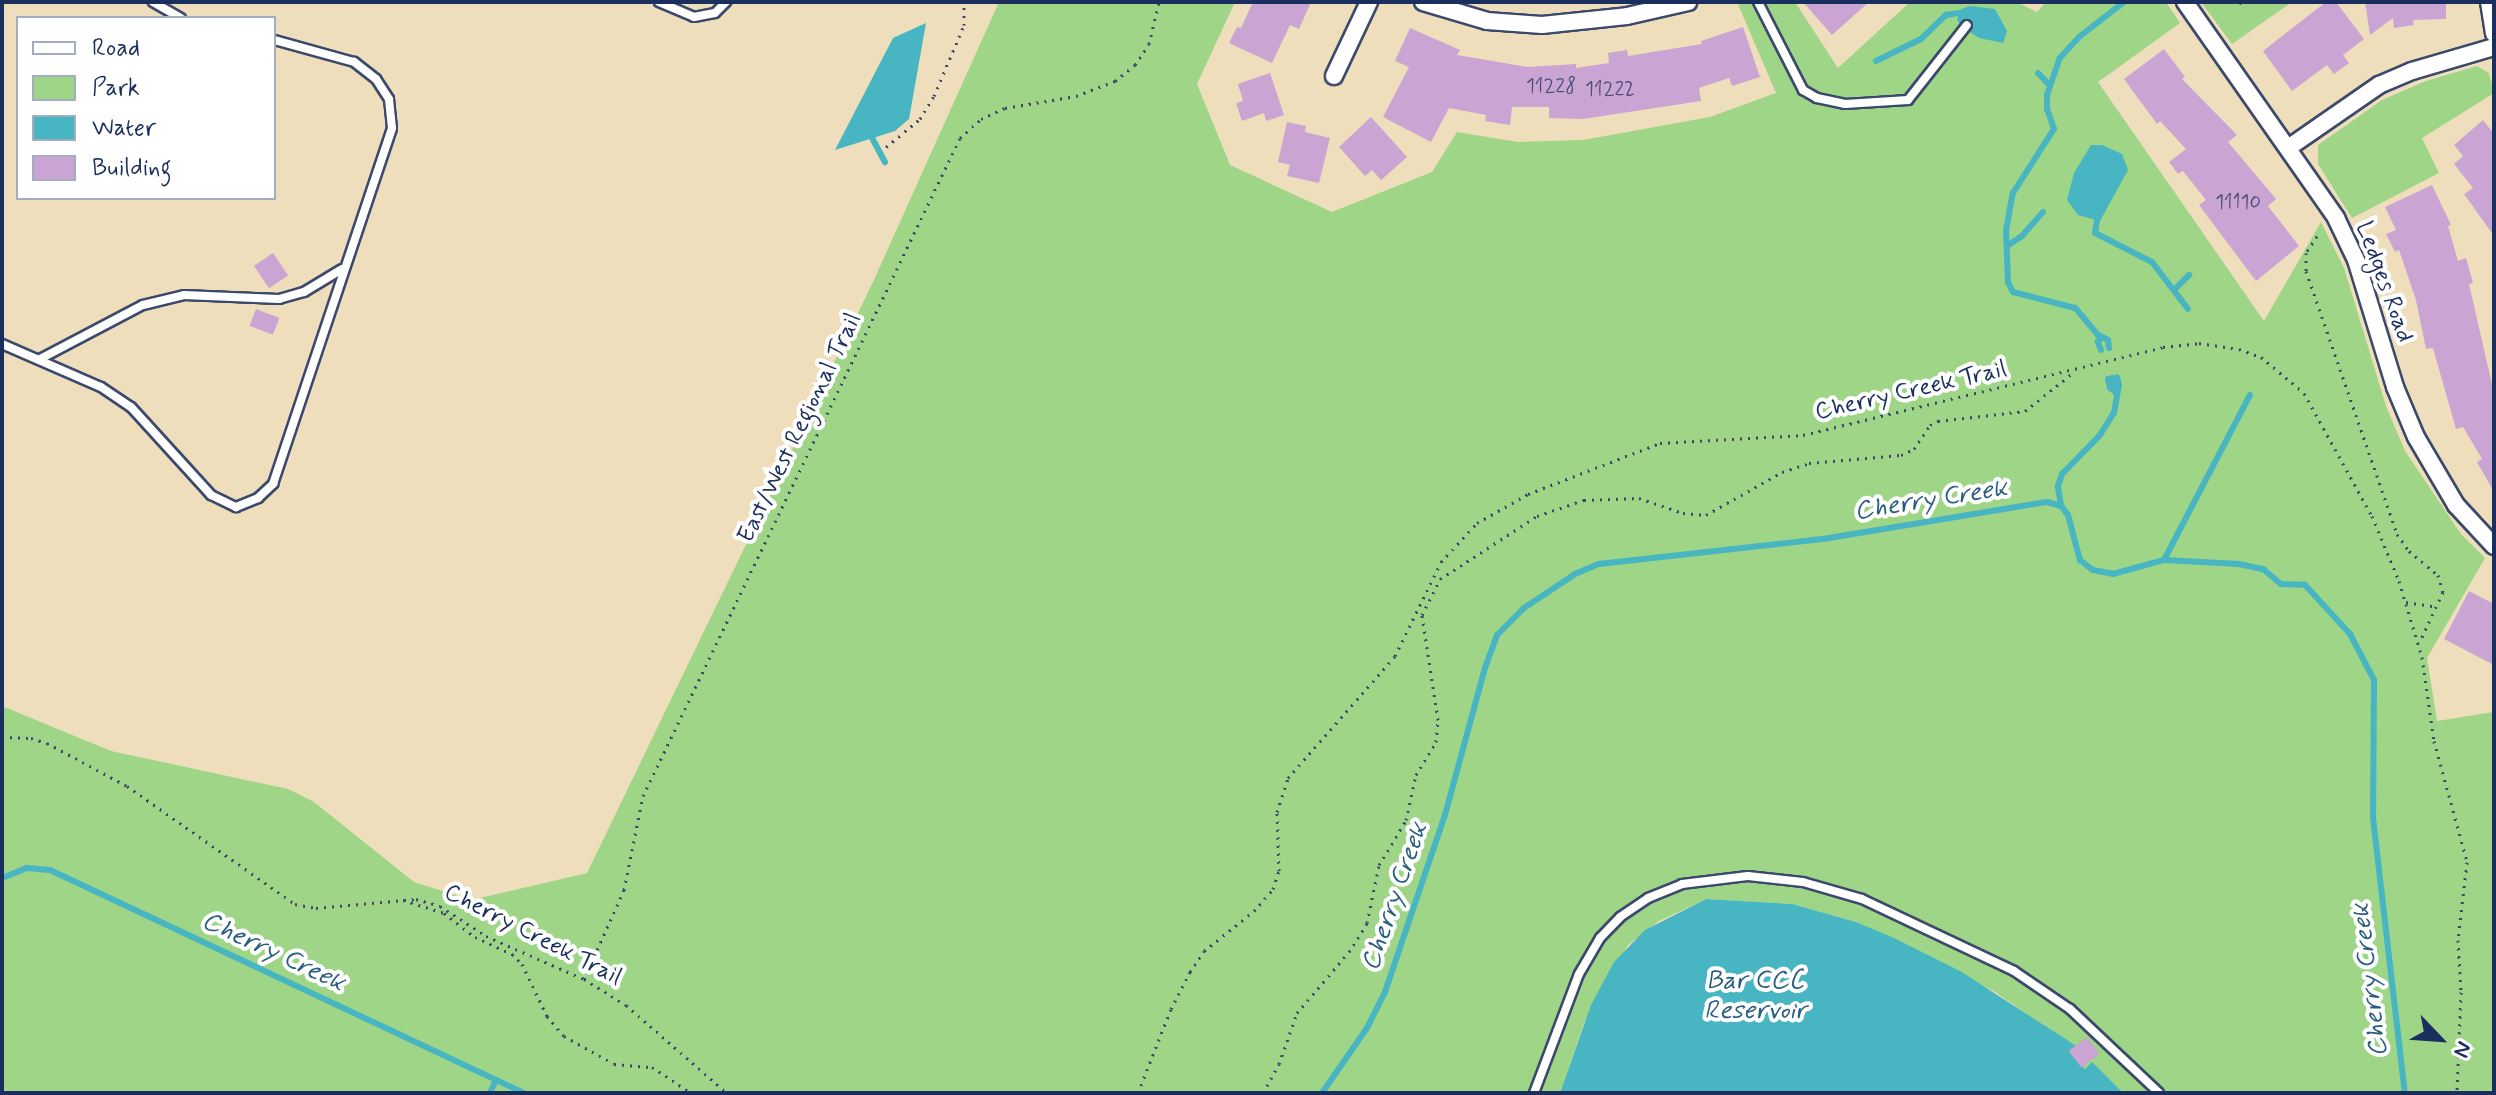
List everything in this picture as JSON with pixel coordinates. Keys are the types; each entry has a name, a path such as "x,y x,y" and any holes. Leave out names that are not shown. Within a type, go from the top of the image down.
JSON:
{"street":[{"path":"1334,76 1369,2"},
{"path":"1423,2 1487,21 1542,25 1627,16 1688,2"},
{"name":"Ledges Road","path":"2185,2 2346,236 2416,437 2456,505 2494,546"},
{"path":"2489,2 2494,34"},
{"path":"2288,148 2379,85 2437,62 2494,47"}],"lane":[{"path":"153,2 178,16"},
{"path":"659,2 694,17 715,13 726,2"},
{"path":"1758,2 1803,90 1817,98 1845,104 1908,100 1967,25"},
{"path":"2,344 101,387 131,407 211,495 236,507 258,498 273,484 342,268 392,128 389,99 376,79 354,62 276,41"},
{"path":"40,359 143,305 184,295 279,299 304,292 342,268"},
{"path":"1534,1093 1579,974 1600,938 1620,917 1648,898 1682,884 1748,876 1803,882 1862,899 2014,971 2070,1009 2159,1093"}],"path":[{"path":"886,147 920,119 934,96 964,25 964,2"},
{"name":"East/West Regional Trail","path":"584,979 624,890 643,796 960,138 981,119 1005,108 1076,96 1115,81 1135,65 1149,44 1159,2"},
{"path":"2317,236 2304,261 2310,286 2397,534 2409,551 2438,575 2441,583 2443,592 2418,642"},
{"name":"Cherry Creek Trail","path":"1138,1093 1171,1009 1190,972 1204,951 1254,911 1273,889 1279,871 1277,812 1288,778 1395,656 1441,562 1477,523 1528,494 1660,443 1803,435 2191,344 2239,349 2269,362 2304,393 2319,414 2379,530 2406,602 2418,642 2434,741 2468,871 2458,940 2461,992 2457,1093"},
{"path":"1263,1093 1279,1064 1297,1013 1349,952 1367,923 1379,865 1406,820 1416,775 1436,742 1438,720 1422,615 1440,579 1537,516 1584,500 1639,498 1683,513 1706,515 1782,472 1809,463 1901,455 1914,449 1930,425 1938,421 2025,411 2077,370"},
{"path":"2406,602 2437,607"},
{"name":"Cherry Creek Trail","path":"2,737 31,738 47,743 127,786 295,904 316,908 400,899 440,906 486,936 584,979 637,1012 727,1093"},
{"path":"400,899 444,913 475,937 512,954 522,964 547,1016 564,1036 614,1064 652,1067 691,1093"}],"green space":[{"path":"999,2 1235,2 1197,84 1230,165 1332,212 1432,172 1457,132 1518,142 1583,140 1710,117 1776,93 1737,2 1795,2 1838,68 1910,2 2016,2 2037,12 2046,2 2166,2 2180,23 2098,82 2264,321 2321,222 2344,268 2386,406 2405,451 2461,534 2485,558 2427,658 2437,721 2494,712 2494,1093 2123,1093 2092,1063 2085,1069 2069,1052 2075,1047 1995,992 1856,922 1792,904 1706,899 1659,921 1628,945 1584,1023 1560,1093 2,1093 2,706 111,751 288,789 314,802 414,882 471,900 587,873 873,282"},
{"path":"2201,2 2292,2 2232,44"},
{"path":"2477,66 2489,73 2494,93 2422,138 2439,173 2352,218 2318,164 2318,145 2382,100 2426,81"}],"water":[{"path":"1970,6 1995,9 2007,31 2003,43 1979,38 1961,26 1957,20 1961,9"},
{"path":"926,23 909,119 895,131 835,150 893,38"},
{"path":"2091,145 2102,145 2122,154 2128,170 2100,221 2078,215 2067,200 2074,173"},
{"name":"Bar CCC Reservoir","path":"1706,899 1792,904 1856,922 1894,938 1960,971 2076,1046 2070,1053 2085,1069 2092,1062 2123,1093 1560,1093 1591,1005 1614,962 1645,930"}],"building":[{"path":"1253,2 1311,2 1299,29 1290,25 1272,63 1229,43 1237,27 1241,28"},
{"path":"1803,2 1869,2 1832,35"},
{"path":"2326,2 2336,2 2364,39 2343,55 2349,63 2334,74 2327,65 2292,91 2263,51"},
{"path":"2365,2 2446,2 2446,19 2413,20 2414,25 2394,28 2393,18 2370,35"},
{"path":"1743,27 1760,77 1732,86 1729,78 1699,88 1701,101 1583,119 1549,118 1549,107 1512,107 1510,125 1485,121 1486,115 1449,108 1431,142 1383,117 1409,67 1395,61 1410,28 1460,50 1457,55 1528,67 1576,64 1576,68 1609,63 1608,53 1627,50 1628,56 1702,44 1701,41"},
{"path":"2164,49 2185,77 2182,79 2237,135 2228,142 2276,199 2268,206 2299,246 2256,281 2199,205 2206,200 2183,171 2178,174 2169,162 2186,149 2160,121 2157,124 2124,79"},
{"path":"1270,73 1284,115 1266,121 1264,113 1242,121 1236,103 1243,101 1238,84"},
{"path":"1371,117 1407,157 1381,180 1372,170 1365,176 1339,147"},
{"path":"2483,120 2494,134 2494,236 2464,194 2473,188 2454,164 2463,156 2454,145"},
{"path":"1287,122 1306,126 1305,132 1330,138 1319,183 1287,176 1290,165 1278,162"},
{"path":"2432,185 2451,225 2448,226 2458,261 2466,258 2473,283 2469,284 2494,393 2494,492 2477,462 2482,459 2463,427 2456,429 2433,348 2426,349 2416,300 2399,250 2395,252 2386,234 2396,230 2385,207"},
{"path":"273,253 288,275 269,288 254,266"},
{"path":"256,309 279,318 273,335 250,326"},
{"path":"2469,591 2494,604 2494,665 2444,639"},
{"path":"2087,1037 2100,1054 2081,1068 2069,1051"}],"waterway":[{"path":"2109,348 2108,340 2098,335 2075,308 2013,292 2008,282 2006,231 2013,193 2054,129 2047,109 2047,95 2060,58 2079,37 2124,2"},
{"path":"1876,61 1921,39 1946,15 1958,13 1965,16"},
{"path":"2038,73 2049,85"},
{"path":"870,134 885,162"},
{"path":"2007,246 2022,236 2043,212"},
{"path":"2098,214 2095,233 2152,262 2188,309"},
{"path":"2175,289 2189,275"},
{"path":"2101,338 2098,342 2101,350"},
{"path":"2061,506 2058,486 2062,474 2100,435 2114,413 2119,385 2117,377"},
{"path":"2112,378 2116,392"},
{"path":"2108,379 2110,388 2116,392"},
{"path":"2164,560 2250,395"},
{"name":"Cherry Creek","path":"1322,1093 1367,1028 1385,992 1445,815 1485,668 1497,635 1524,608 1575,574 1599,564 1829,538 2047,502 2061,506 2068,515 2080,560 2093,570 2113,574 2164,560 2239,564 2263,569 2281,584 2305,585 2350,634 2374,680 2373,818 2405,1093"},
{"name":"Cherry Creek","path":"2,878 27,868 50,870 524,1093"},
{"path":"490,1093 496,1080"}]}
